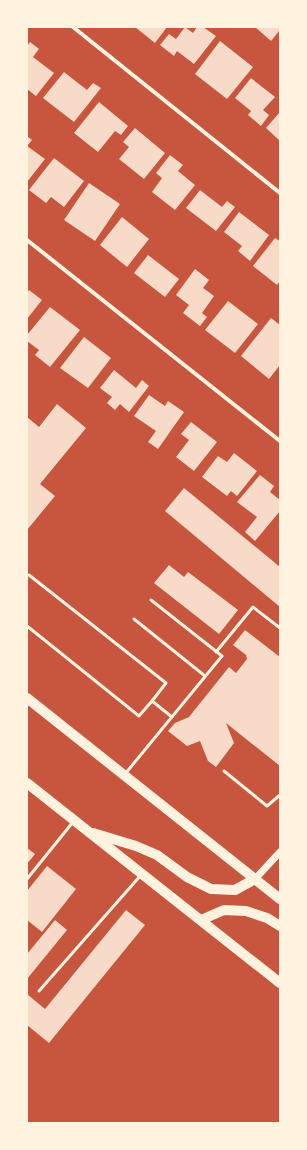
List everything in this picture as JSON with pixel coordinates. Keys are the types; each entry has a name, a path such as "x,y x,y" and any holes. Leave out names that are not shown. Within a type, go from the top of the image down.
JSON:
{"main road":[{"path":"29,700 280,899"},
{"path":"27,783 280,983"},
{"path":"87,831 136,846 150,852 187,877 211,889 235,890 255,879"},
{"path":"201,920 224,910 246,911 267,918 280,926"}],"street":[{"path":"73,27 280,193"},
{"path":"27,240 280,441"},
{"path":"255,879 280,852"}],"lane":[{"path":"27,626 139,716 166,683 29,575"},
{"path":"124,775 222,656 150,600"},
{"path":"216,652 253,607 280,628"},
{"path":"134,619 205,676"},
{"path":"152,701 172,717"},
{"path":"224,771 267,806 280,795"},
{"path":"27,879 74,821"},
{"path":"39,991 142,874"}],"building":[{"path":"135,27 167,27 155,43"},
{"path":"185,27 193,33 197,27 203,27 216,36 194,64 177,51 174,56 160,45 169,34 176,39"},
{"path":"255,27 280,27 280,30 271,41"},
{"path":"220,41 253,67 227,99 195,74"},
{"path":"30,42 39,49 33,57 54,73 36,96 27,89 27,46"},
{"path":"64,72 87,90 93,83 101,88 74,122 43,98"},
{"path":"251,78 275,97 263,110 269,115 261,126 248,115 251,111 235,98"},
{"path":"99,102 128,126 121,135 115,131 98,152 74,133"},
{"path":"280,112 280,141 266,128"},
{"path":"135,128 165,153 144,179 119,159 129,147 123,142"},
{"path":"27,136 32,140 27,146"},
{"path":"27,146 45,159 27,182"},
{"path":"170,155 183,165 178,171 195,185 175,210 152,192 162,178 156,173"},
{"path":"54,158 84,181 64,207 51,197 46,203 29,190"},
{"path":"89,183 120,204 95,241 64,220"},
{"path":"200,190 222,207 227,201 235,207 216,231 186,208"},
{"path":"239,212 269,235 250,261 238,251 242,246 224,232"},
{"path":"122,217 149,239 127,267 100,245"},
{"path":"275,238 280,241 280,281 277,285 253,266"},
{"path":"148,255 179,279 165,297 134,273"},
{"path":"195,269 209,280 203,288 214,296 202,313 207,317 200,326 183,313 189,305 176,295"},
{"path":"29,290 42,300 27,319 27,293"},
{"path":"228,301 258,324 235,353 205,330"},
{"path":"50,307 80,330 50,367 35,355 39,350 27,341 27,335"},
{"path":"271,318 280,325 280,365 269,379 241,356"},
{"path":"84,337 111,358 88,388 60,368"},
{"path":"114,370 136,388 142,380 149,386 129,412 120,404 115,410 107,403 112,397 100,388"},
{"path":"149,395 165,406 168,401 184,412 158,449 148,442 156,431 134,416"},
{"path":"57,404 86,428 40,484 55,496 27,530 27,417 39,427"},
{"path":"191,422 217,442 194,471 176,457 189,440 181,434"},
{"path":"234,453 257,471 237,496 231,491 227,496 202,477 218,456 227,462"},
{"path":"260,475 274,486 270,492 280,500 280,511 255,541 245,532 257,517 237,502"},
{"path":"184,488 280,567 280,607 165,511"},
{"path":"169,565 184,577 188,572 238,610 219,634 154,583"},
{"path":"245,630 280,657 280,766 226,723 234,743 216,767 208,761 200,741 187,746 168,731 175,723 189,717 229,667 236,673 247,659 246,655 233,645"},
{"path":"27,848 35,854 27,864"},
{"path":"47,866 76,889 42,932 27,920 27,891"},
{"path":"126,910 145,925 49,1043 27,1025 27,994 45,1009"},
{"path":"55,920 67,930 27,979 27,954"}]}
